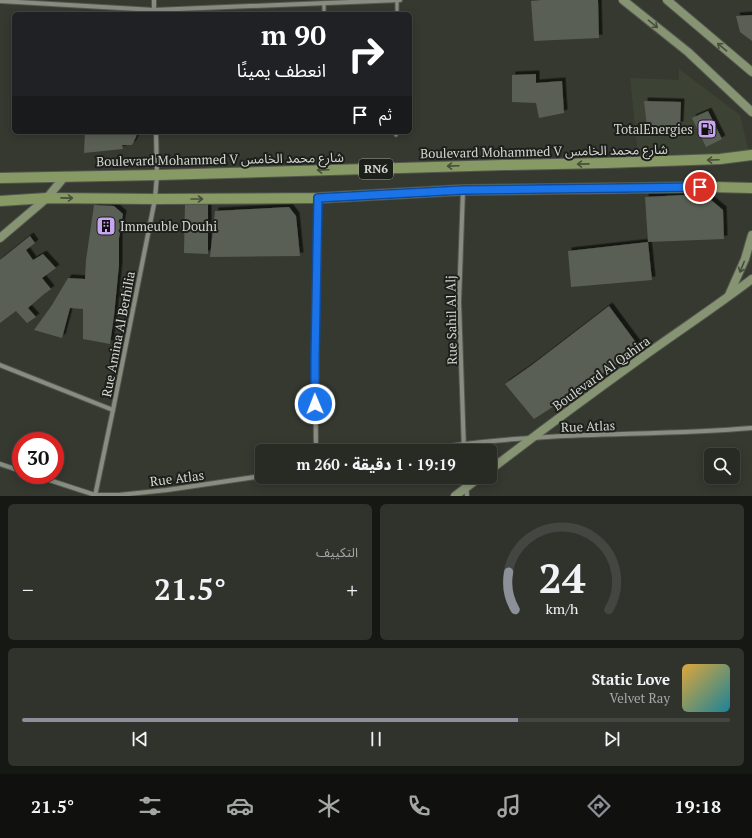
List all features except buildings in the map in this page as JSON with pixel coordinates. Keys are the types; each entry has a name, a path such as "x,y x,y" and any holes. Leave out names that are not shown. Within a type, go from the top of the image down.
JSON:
{"main road":[{"path":"623,0 688,52 752,112"},
{"path":"667,0 752,72"},
{"name":"Boulevard Mohammed V شارع محمد الخامس","path":"0,178 504,165 605,164 720,159 752,155"},
{"path":"0,238 47,198 65,176"},
{"name":"RN6","path":"0,201 47,198 318,198 463,190 712,187 752,188"},
{"path":"728,297 745,259 752,235"},
{"name":"Boulevard Al Qahira","path":"497,465 647,353 752,279"},
{"path":"455,496 467,492 474,484"}],"street":[{"path":"154,0 154,12"},
{"path":"0,1 154,12 400,0"},
{"name":"Rue Amina Al Berhilia","path":"95,496 155,199 157,175 156,134"},
{"name":"Rue Sahil Al Alj","path":"463,190 459,302 464,444"},
{"path":"316,444 315,358 318,198"},
{"path":"0,365 113,410"},
{"name":"Rue Atlas","path":"464,444 532,438 752,428"},
{"path":"0,464 12,468"},
{"name":"Rue Atlas","path":"60,484 95,496 167,490 255,477"}],"lane":[{"path":"396,12 397,0"},
{"path":"324,3 324,12"}],"shaded area":[{"path":"679,69 740,115 749,153 638,155 630,78 679,80"}],"place":[{"name":"TotalEnergies","path":"707,129"},
{"name":"Immeuble Douhi","path":"106,226"}],"route":[{"path":"315,404 318,198 463,190 700,187"}]}
